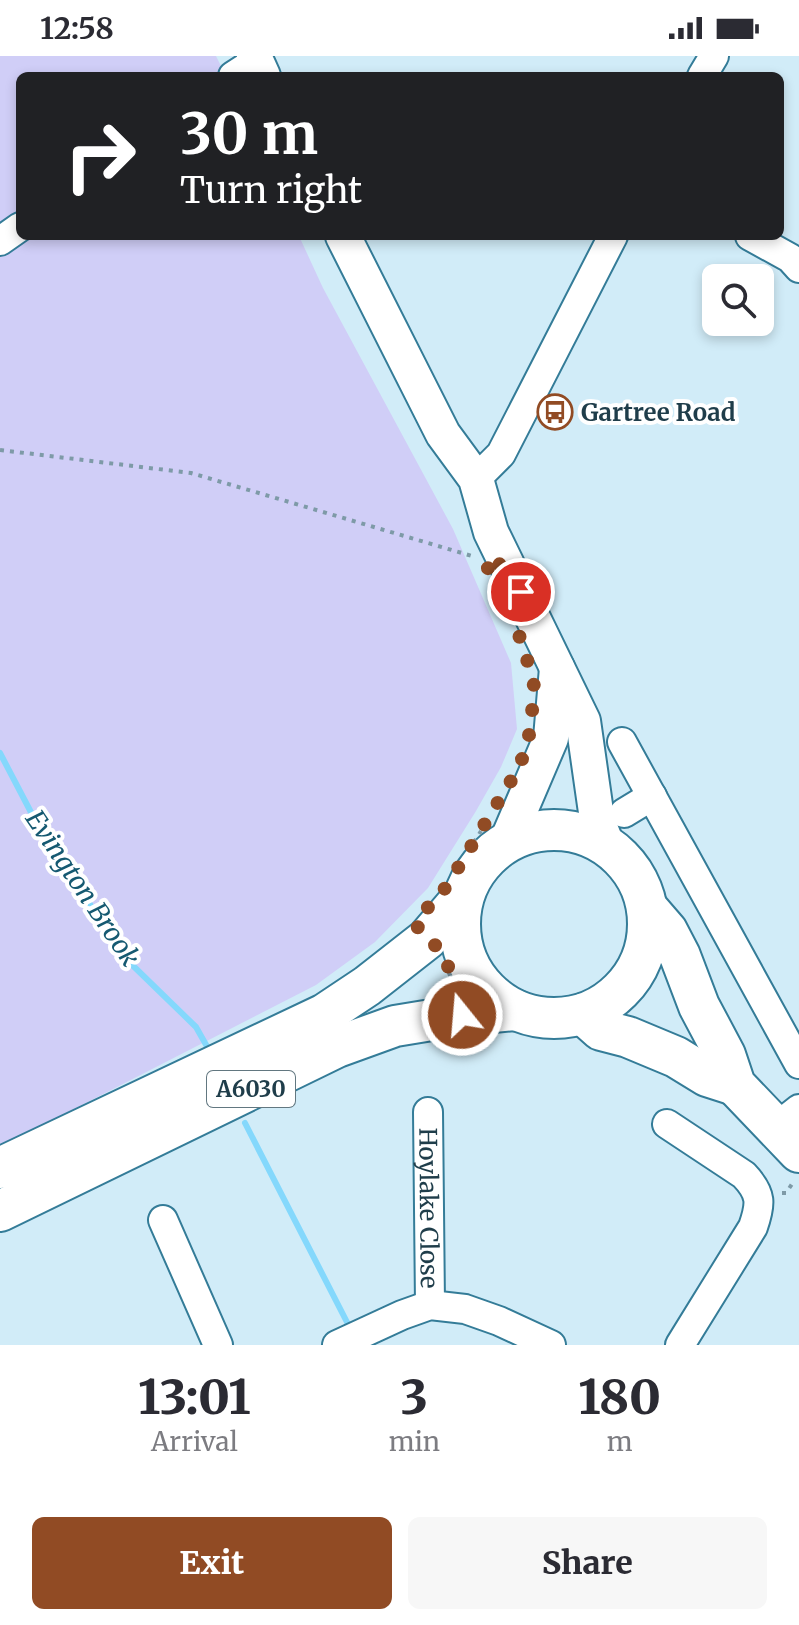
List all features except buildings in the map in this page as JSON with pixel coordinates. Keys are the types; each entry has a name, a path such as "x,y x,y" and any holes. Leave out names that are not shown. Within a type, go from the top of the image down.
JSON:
{"highway":[{"path":"546,829 586,834 616,829 648,909 645,952 629,982 604,1004 566,1018 543,1018 515,1010 480,983 463,953 459,886 483,860 496,832 546,829"},
{"name":"A6030","path":"0,1168 325,1014 427,939 459,886"},
{"path":"648,909 667,931 680,956 699,1006 725,1055 735,1085"},
{"name":"A6030","path":"0,1211 337,1047 395,1026 515,1010"},
{"path":"583,1014 601,1030 628,1037 676,1057 707,1076 735,1085 791,1130"}],"main road":[{"path":"345,240 443,434 476,479 491,532 583,721 597,819 616,829"},
{"path":"496,832 551,738 557,668"}],"street":[{"path":"476,479 501,454 611,240"},
{"path":"757,240 790,258 799,268"},
{"path":"622,742 799,1064"},
{"path":"616,829 652,796"},
{"name":"Hoylake Close","path":"428,1112 430,1305"},
{"path":"667,1124 744,1175 758,1195 760,1208 753,1227 680,1345"},
{"path":"163,1220 218,1345"},
{"path":"338,1344 430,1305 465,1309 551,1345"}],"path":[{"path":"0,450 191,473 509,567"},
{"path":"459,886 496,832"},
{"path":"427,939 441,952 457,992 462,1015"}],"shaded area":[{"path":"0,56 216,56 224,72 16,72 16,240 301,240 323,288 453,529 511,663 517,729 501,767 428,888 375,942 316,985 0,1147"}],"waterway":[{"name":"Evington Brook","path":"0,753 34,818 124,957 196,1027 209,1050"},
{"name":"Evington Brook","path":"245,1123 351,1330"}],"place":[{"name":"Gartree Road","path":"555,412"}],"route":[{"path":"462,1015 457,992 441,952 415,922 447,886 520,766 531,728 534,681 516,626 484,560 509,567 521,592"}]}
